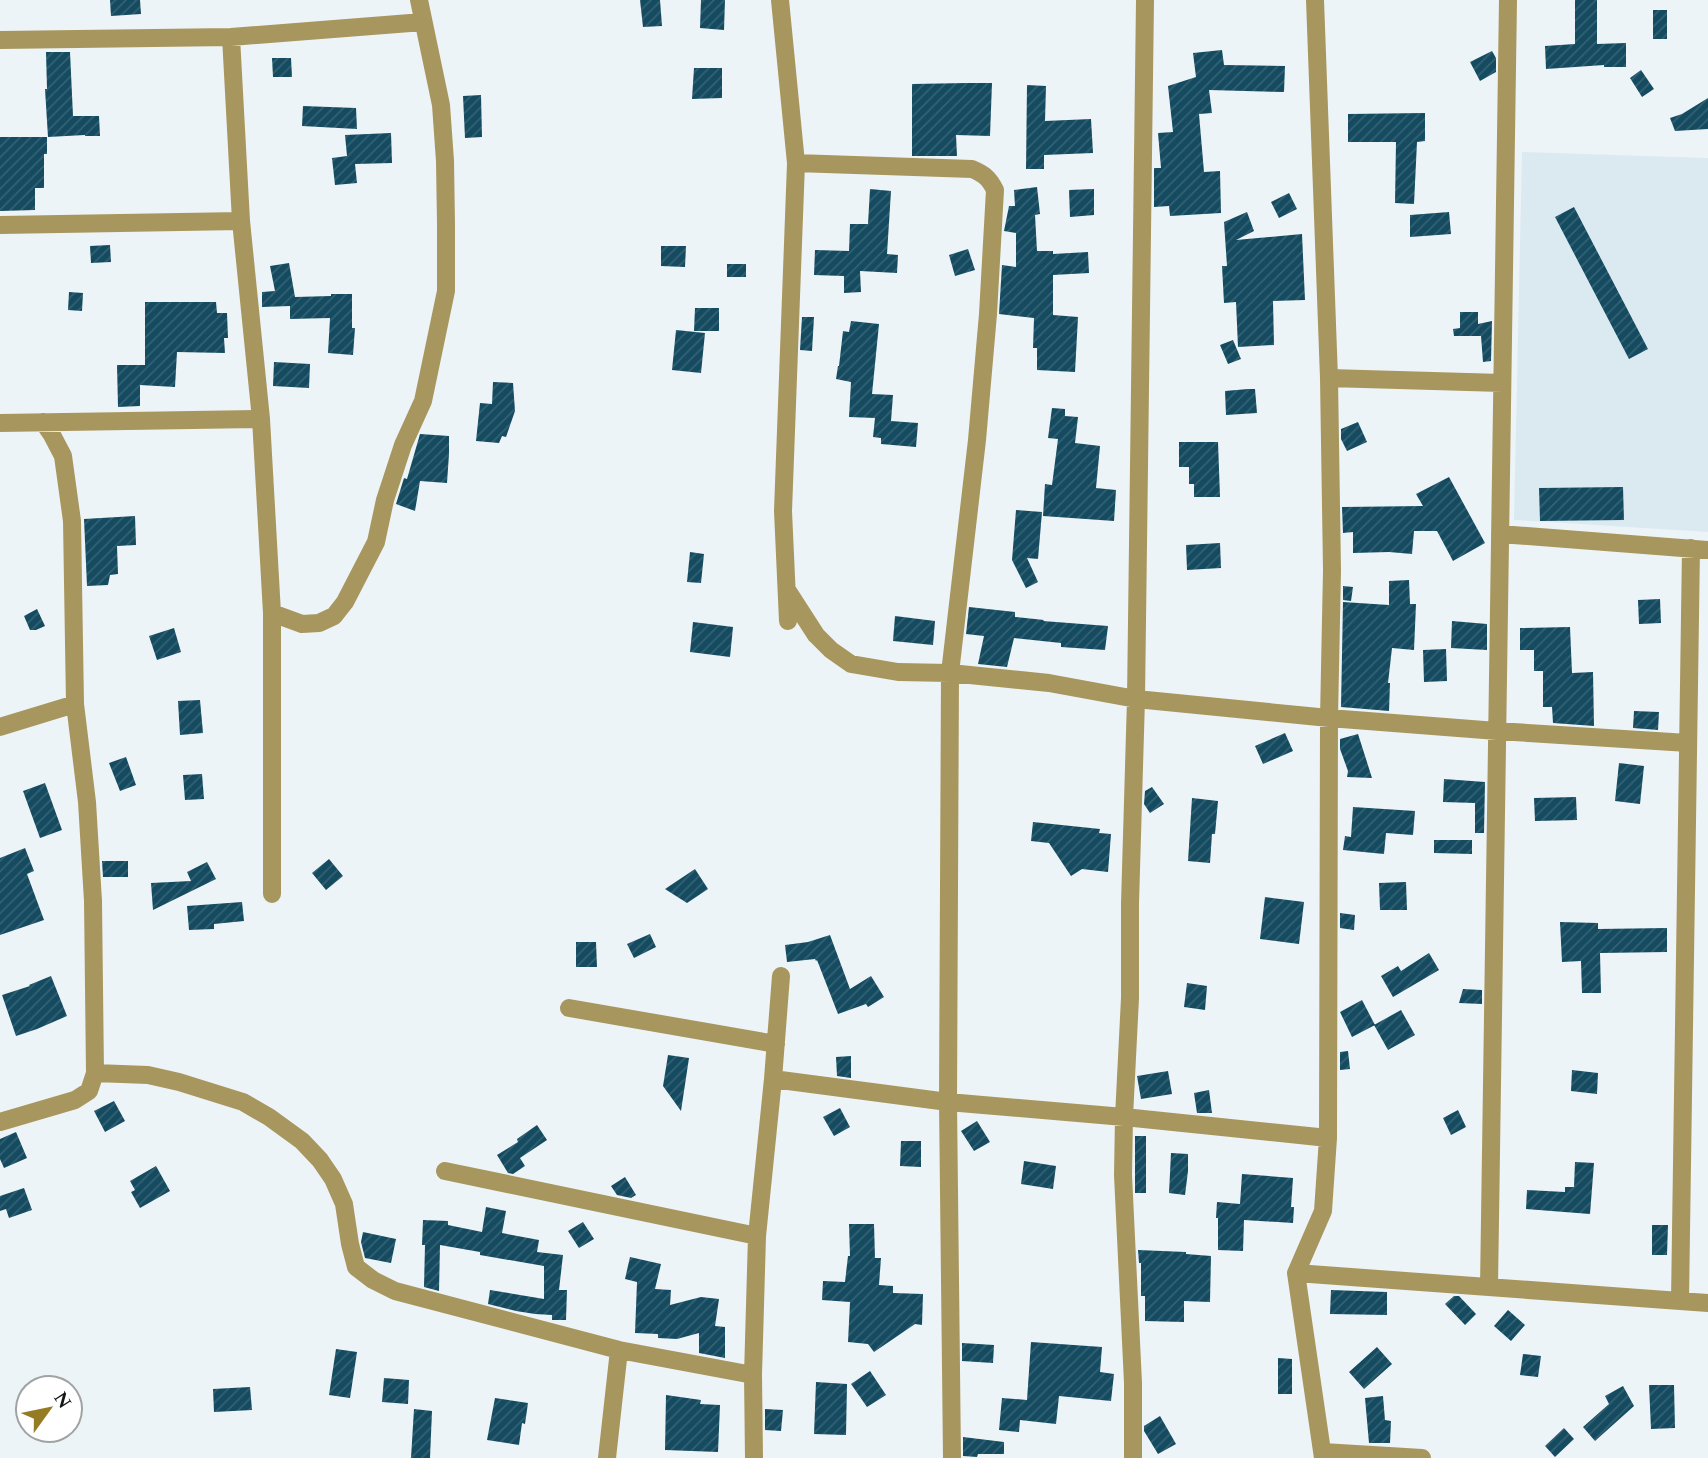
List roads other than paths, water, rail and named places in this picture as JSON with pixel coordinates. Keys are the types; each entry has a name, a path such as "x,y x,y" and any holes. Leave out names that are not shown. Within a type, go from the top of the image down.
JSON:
{"street":[{"path":"272,613 302,624 318,623 334,616 345,602 376,542 385,500 423,401 446,291 446,224 441,105 419,0"},
{"path":"780,0 796,163 783,511 788,621"},
{"path":"1133,1458 1133,1383 1123,1175 1136,699 1145,0"},
{"path":"1315,0 1329,378 1332,570 1328,1138 1324,1211 1296,1273 1323,1455 1422,1458"},
{"path":"1489,1287 1508,0"},
{"path":"0,40 231,37 424,22"},
{"path":"231,37 241,221 261,419 272,613 272,894"},
{"path":"796,163 972,169 989,179 995,190 977,440 950,673 948,1102 952,1458"},
{"path":"0,225 241,221"},
{"path":"1329,378 1502,383"},
{"path":"0,423 261,419"},
{"path":"0,1122 75,1100 89,1091 95,1073 93,901 87,802 75,704 72,522 63,456 43,422"},
{"path":"1500,534 1700,549 1688,743 1681,1301"},
{"path":"788,590 816,635 831,650 851,664 898,672 950,673 1049,683 1136,699 1329,718 1688,743"},
{"path":"0,727 75,704"},
{"path":"754,1458 753,1375 757,1236 781,976"},
{"path":"569,1008 776,1044"},
{"path":"95,1073 148,1075 179,1082 243,1102 269,1117 302,1141 333,1178 344,1204 353,1260 360,1271 395,1291 618,1350 753,1375"},
{"path":"773,1079 948,1102 1328,1138"},
{"path":"445,1171 757,1236"},
{"path":"1296,1273 1708,1303"},
{"path":"607,1458 618,1350"}]}
